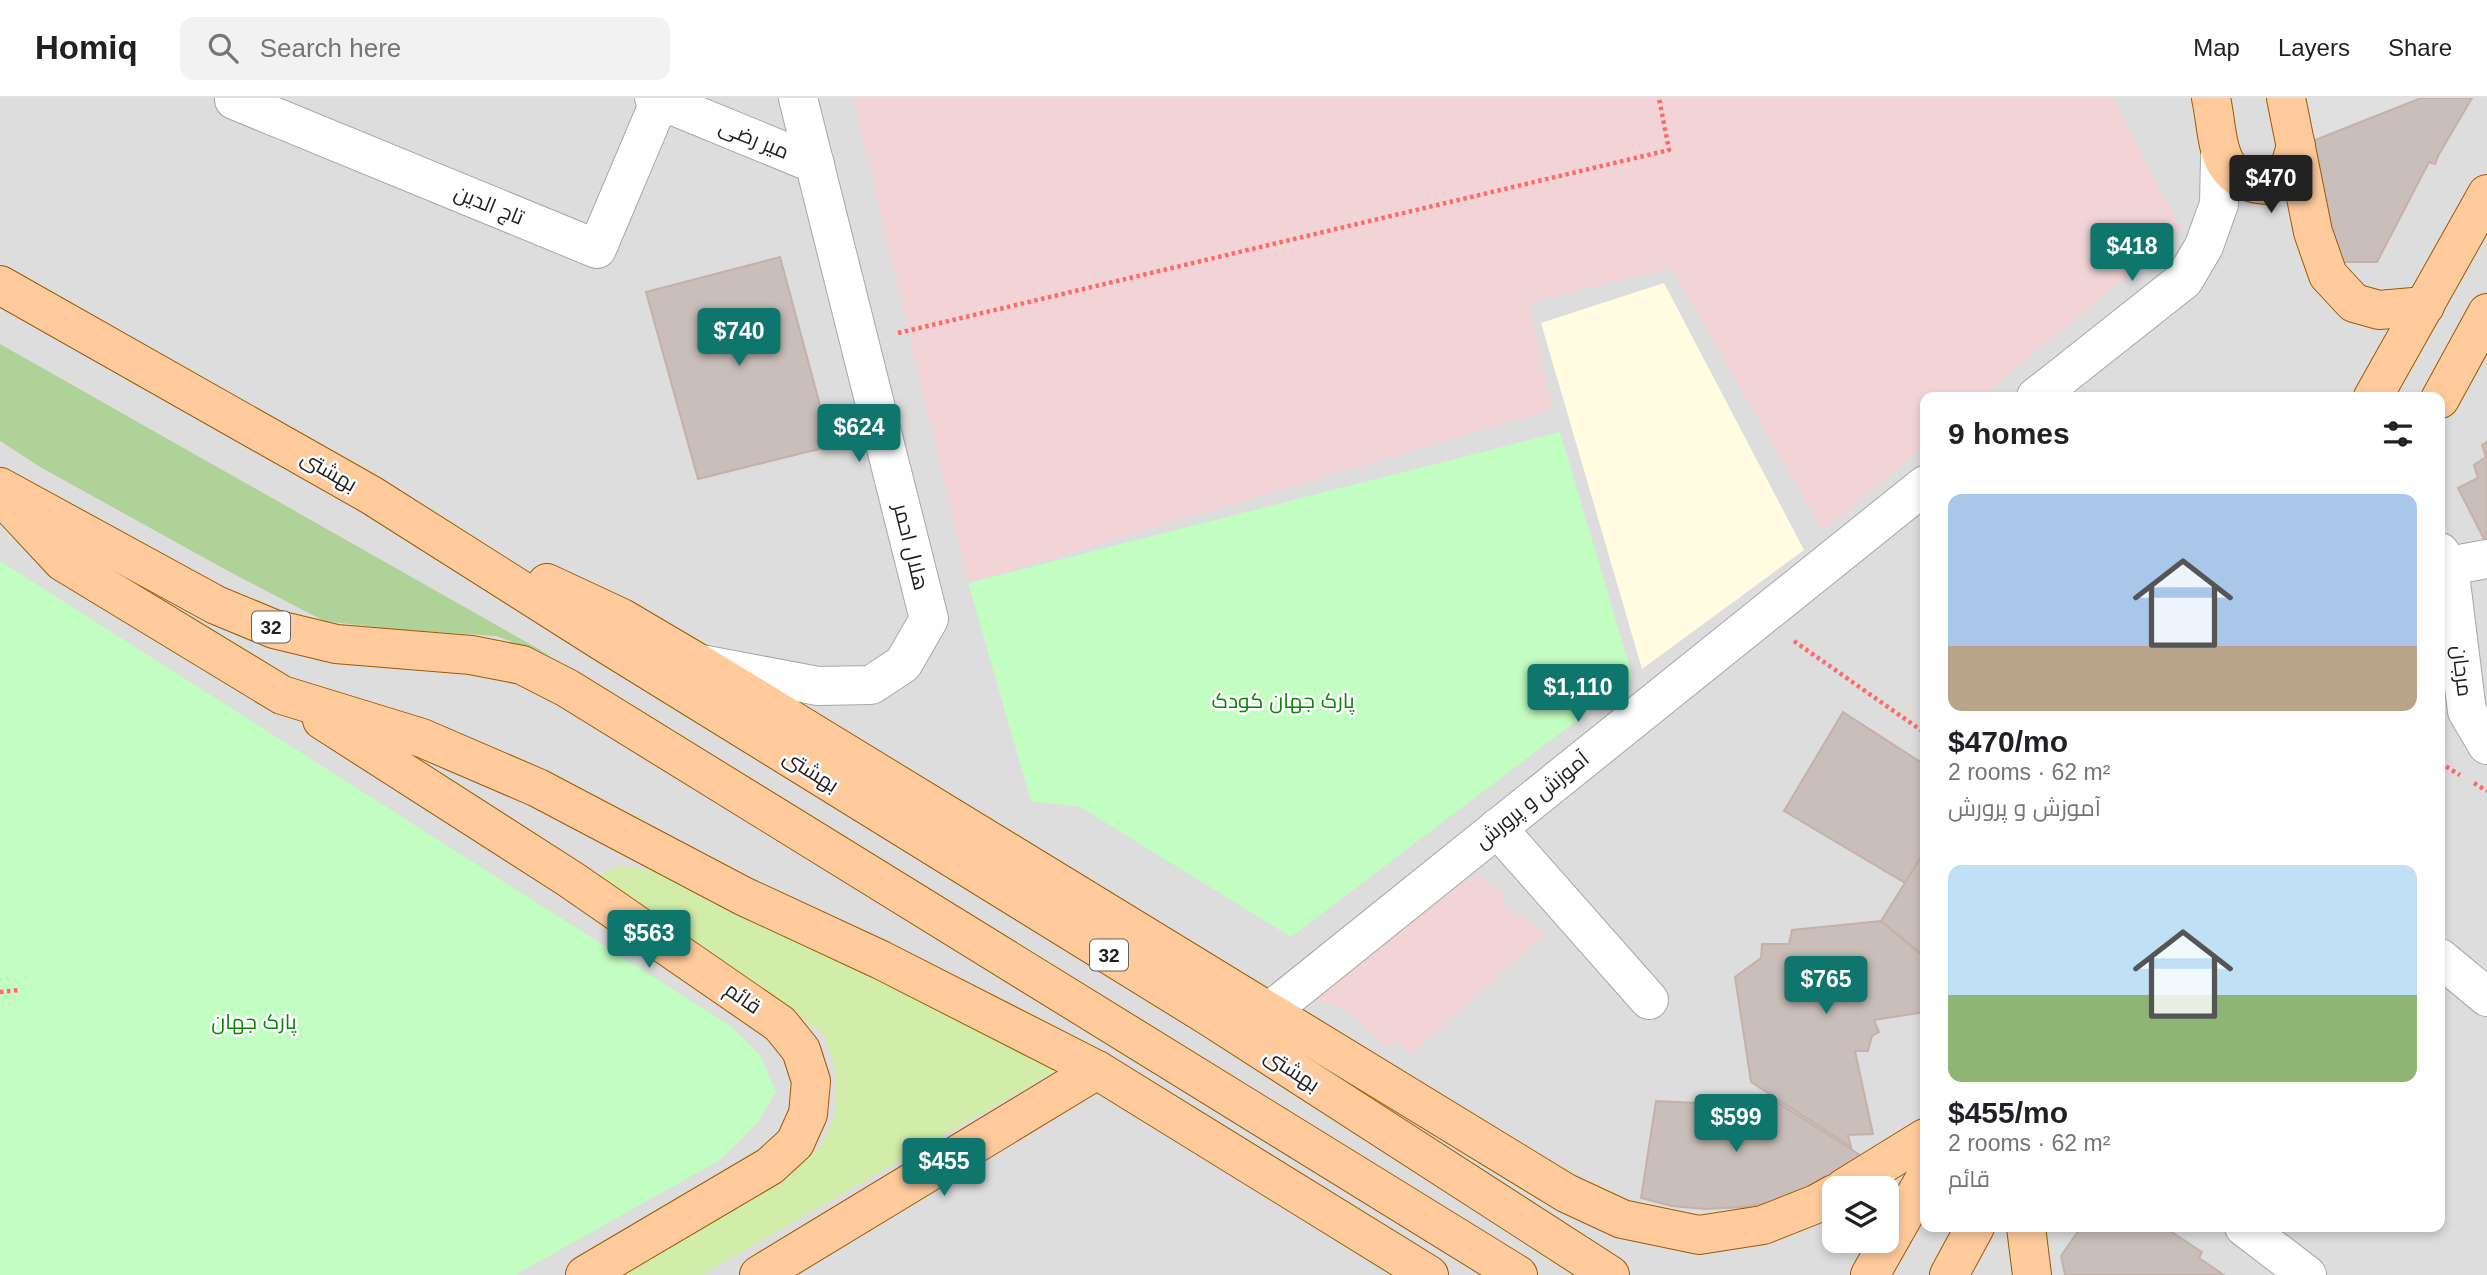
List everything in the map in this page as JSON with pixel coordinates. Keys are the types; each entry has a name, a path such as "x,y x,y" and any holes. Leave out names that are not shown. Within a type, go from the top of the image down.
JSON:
{"main road":[{"path":"2211,98 2220,157 2238,176 2254,185 2269,185 2289,170 2296,146"},
{"path":"2286,98 2313,232 2328,275 2354,303 2379,310 2425,306"},
{"path":"2376,392 2487,194"},
{"name":"بهشتى","path":"0,285 371,495 603,642 1210,1017 1610,1275"},
{"path":"2444,392 2487,313"},
{"name":"32","path":"0,486 216,605 274,629 336,644 471,655 509,662 522,665 568,688 1518,1275"},
{"path":"0,495 63,562 282,695 422,738 538,788 743,896 881,960 1097,1070 1429,1275"},
{"path":"371,495 537,579 622,618 1566,1193 1622,1219 1699,1235 1763,1225 1822,1201"},
{"name":"قائم","path":"282,695 581,887 780,1024 801,1050 810,1081 808,1114 794,1143 770,1166 584,1275"},
{"path":"759,1275 1097,1070"},
{"path":"1863,1176 1920,1141"},
{"path":"1870,1275 1920,1187"},
{"path":"1948,1275 1972,1232"},
{"path":"2027,1232 2032,1275"}],"street":[{"name":"تاج الدین","path":"234,98 597,249 657,99"},
{"name":"هلال احمر","path":"700,664 818,686 871,685 903,664 929,619 798,98"},
{"name":"میر رضی","path":"657,99 815,164"},
{"path":"2042,392 2184,280 2204,246 2219,204 2220,157"},
{"name":"آموزش و پرورش","path":"1270,1011 1920,489"},
{"path":"2445,559 2487,559"},
{"name":"مرجان","path":"2445,565 2468,711 2487,746"},
{"path":"1497,828 1648,1000"},
{"path":"2445,962 2487,997"},
{"path":"2251,1232 2307,1275"}],"path":[{"path":"860,342 1669,150 1659,98"},
{"path":"1759,617 1920,730"},
{"path":"0,992 20,990"}],"shaded area":[{"path":"0,98 2487,98 2487,1275 0,1275"},
{"path":"853,98 2113,98 2181,230 1988,392 1920,392 1920,449 1823,531 1671,268 1529,303 1553,409 968,583"},
{"path":"2298,98 2419,98 2306,141"},
{"path":"1664,283 1804,550 1642,669 1541,323"},
{"path":"1455,865 1466,879 1480,875 1491,886 1502,890 1505,907 1546,932 1411,1055 1397,1040 1387,1048 1352,1015 1335,1006 1306,997"}],"green space":[{"path":"0,344 551,656 496,636 390,629 324,621 42,468 0,441"},
{"name":"پارک جهان کودک","path":"1560,432 1633,678 1291,937 1080,807 1031,801 968,583"},
{"name":"پارک جهان","path":"0,561 732,1027 760,1055 776,1092 758,1122 720,1160 515,1275 0,1275"},
{"path":"619,866 670,873 1067,1064 702,1275 611,1275 820,1148 835,1115 835,1071 824,1034 595,877"}],"building":[{"path":"2421,98 2472,98 2435,164 2429,162 2377,262 2338,262 2305,144"},
{"path":"780,257 831,446 698,479 646,292"},
{"path":"2487,442 2487,545 2458,488 2478,478 2474,465 2486,457 2482,445"},
{"path":"1843,712 1920,762 1920,859 1905,883 1784,811"},
{"path":"1920,859 1920,953 1881,921"},
{"path":"1881,921 1920,954 1920,1013 1874,1020 1879,1032 1872,1036 1868,1051 1855,1051 1873,1134 1848,1135 1851,1147 1751,1082 1735,977 1761,958 1762,944 1789,944 1792,930"},
{"path":"1717,1096 1771,1098 1860,1155 1843,1169 1829,1176 1822,1176 1822,1180 1782,1200 1745,1207 1705,1209 1672,1206 1641,1198 1656,1101 1717,1104"},
{"path":"2078,1232 2172,1232 2202,1252 2199,1258 2224,1275 2065,1275 2061,1256"}]}
